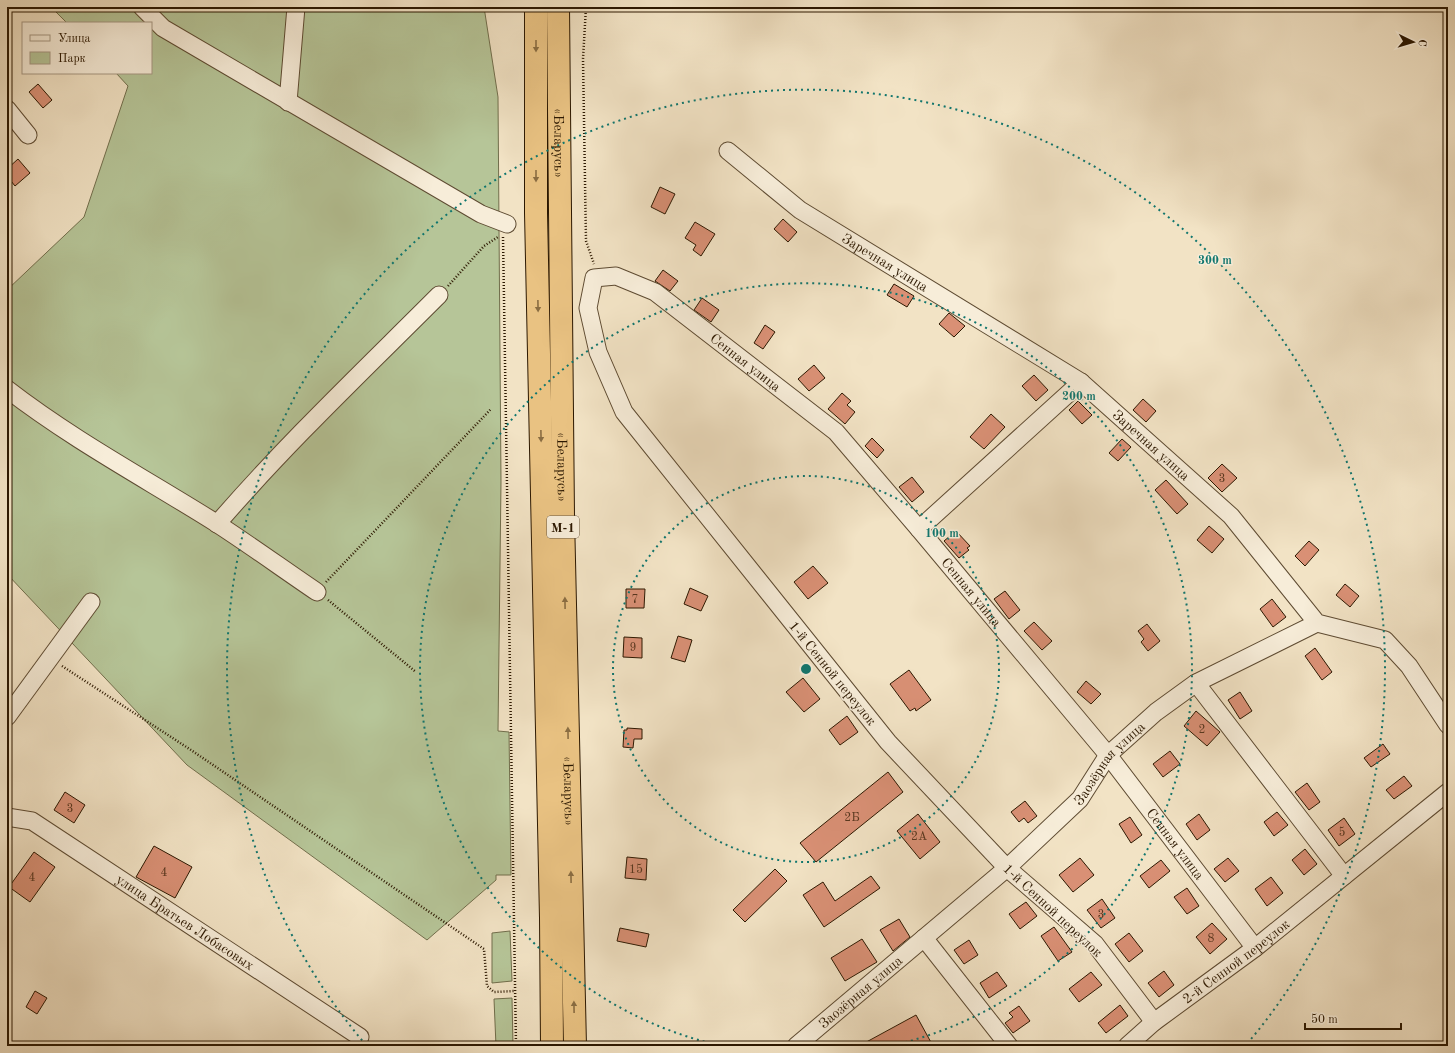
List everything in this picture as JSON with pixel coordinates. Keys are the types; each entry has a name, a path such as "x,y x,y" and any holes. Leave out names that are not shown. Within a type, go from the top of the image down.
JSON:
{"highway":[{"name":"«Беларусь»","path":"536,7 536,213 551,918 552,1046"},
{"name":"«Беларусь»","path":"558,7 563,524 575,1046"}],"street":[{"path":"142,7 163,28 480,214 507,224"},
{"path":"288,102 296,7"},
{"path":"7,109 28,135"},
{"name":"Заречная улица","path":"728,151 800,210 1081,382 1231,516 1317,623"},
{"name":"Сенная улица","path":"596,278 616,276 655,292 836,432 1108,755 1255,948"},
{"name":"1-й Сенной переулок","path":"596,278 588,308 598,352 624,412 888,742 1007,868 1095,944 1154,1022"},
{"path":"216,524 248,488 334,398 439,295"},
{"path":"919,529 1081,382"},
{"path":"7,389 26,404 106,457 216,524 317,592"},
{"path":"7,717 91,602"},
{"path":"1317,623 1385,640 1409,666 1448,725"},
{"name":"Заозёрная улица","path":"796,1046 1007,868 1080,799 1108,755 1156,712 1196,683 1317,623"},
{"path":"1196,683 1344,876"},
{"name":"2-й Сенной переулок","path":"1127,1046 1154,1022 1255,948 1448,792"},
{"name":"улица Братьев Лобасовых","path":"7,817 32,821 360,1038"},
{"path":"924,938 1009,1046"}],"path":[{"path":"586,7 583,59 586,241 596,278"},
{"path":"439,295 484,246 503,234 516,1046"},
{"path":"416,672 317,592 491,409"},
{"path":"50,658 191,750 484,949 487,986 494,992 515,991"}],"green space":[{"path":"51,7 484,7 498,97 501,482 498,731 509,732 511,875 496,875 496,880 427,940 187,765 7,574 7,290 84,217 128,86 117,74 152,74 152,22 66,22"},
{"path":"510,931 512,981 492,983 492,933"},
{"path":"512,998 513,1046 496,1046 494,999"}],"building":[{"path":"38,84 52,100 43,108 29,92"},
{"path":"18,159 30,173 15,186 7,176 7,169"},
{"path":"660,187 675,194 665,214 651,207"},
{"path":"783,219 797,232 788,242 774,229"},
{"path":"695,222 715,234 701,256 693,250 696,245 685,238"},
{"path":"663,270 678,281 670,291 655,281"},
{"path":"894,284 914,296 907,307 887,295"},
{"path":"702,298 719,310 711,322 694,310"},
{"path":"949,313 965,326 954,337 939,324"},
{"path":"765,325 775,332 763,349 754,343"},
{"path":"814,365 825,378 809,391 798,379"},
{"path":"1034,375 1048,390 1036,401 1022,386"},
{"path":"842,393 851,401 847,405 855,412 845,424 828,409"},
{"path":"1143,399 1156,411 1146,422 1133,410"},
{"path":"1078,401 1092,415 1082,424 1069,410"},
{"path":"991,414 1005,427 984,449 970,437"},
{"path":"872,438 884,450 877,458 865,446"},
{"path":"1122,439 1131,447 1118,461 1109,453"},
{"path":"1222,464 1237,478 1222,492 1208,478"},
{"path":"912,477 924,492 912,502 899,487"},
{"path":"1166,480 1188,504 1177,514 1155,490"},
{"path":"1209,526 1224,539 1212,553 1197,540"},
{"path":"956,531 970,546 967,548 969,550 959,558 944,541"},
{"path":"1309,541 1319,550 1305,566 1295,556"},
{"path":"813,566 828,583 808,599 794,582"},
{"path":"1345,584 1359,596 1350,607 1336,595"},
{"path":"690,588 708,596 701,611 684,604"},
{"path":"626,589 645,589 644,608 626,608"},
{"path":"1005,591 1020,610 1009,619 994,599"},
{"path":"1272,599 1286,617 1273,627 1260,609"},
{"path":"1034,622 1052,641 1042,650 1024,631"},
{"path":"1147,624 1160,641 1148,651 1141,642 1144,639 1138,631"},
{"path":"678,636 692,640 685,662 671,658"},
{"path":"624,637 642,638 642,658 623,657"},
{"path":"1315,648 1332,672 1322,680 1305,656"},
{"path":"909,670 931,700 916,711 915,708 910,711 890,684"},
{"path":"803,678 820,699 804,712 786,692"},
{"path":"1086,681 1101,694 1091,704 1077,692"},
{"path":"1240,692 1252,711 1240,719 1228,700"},
{"path":"1196,711 1220,732 1207,746 1184,726"},
{"path":"847,716 858,732 840,745 829,730"},
{"path":"627,728 642,729 642,739 634,739 633,748 623,747 624,730 627,730"},
{"path":"1383,744 1390,754 1371,767 1364,758"},
{"path":"1170,751 1180,764 1163,777 1153,764"},
{"path":"888,772 903,792 816,862 800,843"},
{"path":"1404,776 1412,786 1394,799 1386,790"},
{"path":"1307,783 1320,802 1309,810 1295,792"},
{"path":"65,792 85,805 74,823 54,810"},
{"path":"1025,801 1037,816 1028,823 1024,818 1019,822 1011,812"},
{"path":"1277,812 1288,825 1274,836 1264,822"},
{"path":"918,814 940,842 920,859 897,831"},
{"path":"1199,814 1210,830 1197,840 1186,824"},
{"path":"1130,817 1142,835 1131,843 1119,824"},
{"path":"1344,818 1355,834 1339,846 1328,830"},
{"path":"154,846 192,867 175,898 136,877"},
{"path":"1305,849 1317,864 1304,875 1292,860"},
{"path":"34,852 55,867 30,902 9,887"},
{"path":"627,857 647,859 646,880 625,878"},
{"path":"1080,858 1094,875 1073,892 1059,875"},
{"path":"1228,858 1239,871 1225,882 1214,869"},
{"path":"1161,860 1170,871 1149,888 1140,876"},
{"path":"775,869 787,881 745,922 733,910"},
{"path":"871,876 880,888 824,927 803,895 823,882 835,901"},
{"path":"1271,877 1283,893 1267,906 1255,889"},
{"path":"1187,888 1199,906 1187,914 1174,897"},
{"path":"1102,899 1115,918 1101,928 1087,910"},
{"path":"1026,902 1037,916 1020,929 1009,914"},
{"path":"899,919 910,937 893,951 880,930"},
{"path":"1212,923 1227,939 1210,954 1196,937"},
{"path":"1054,927 1072,952 1058,961 1041,936"},
{"path":"620,928 649,934 646,947 617,941"},
{"path":"1129,933 1143,951 1129,962 1115,944"},
{"path":"862,939 877,962 845,981 831,958"},
{"path":"969,940 978,955 964,964 954,950"},
{"path":"1164,971 1174,985 1159,997 1148,983"},
{"path":"997,972 1007,986 989,998 980,983"},
{"path":"1091,972 1102,985 1079,1002 1069,989"},
{"path":"35,991 47,998 37,1014 26,1007"},
{"path":"1120,1005 1128,1016 1106,1033 1098,1023"},
{"path":"1019,1006 1030,1021 1013,1033 1005,1023 1013,1017 1009,1013"},
{"path":"916,1015 933,1046 859,1046"}]}
